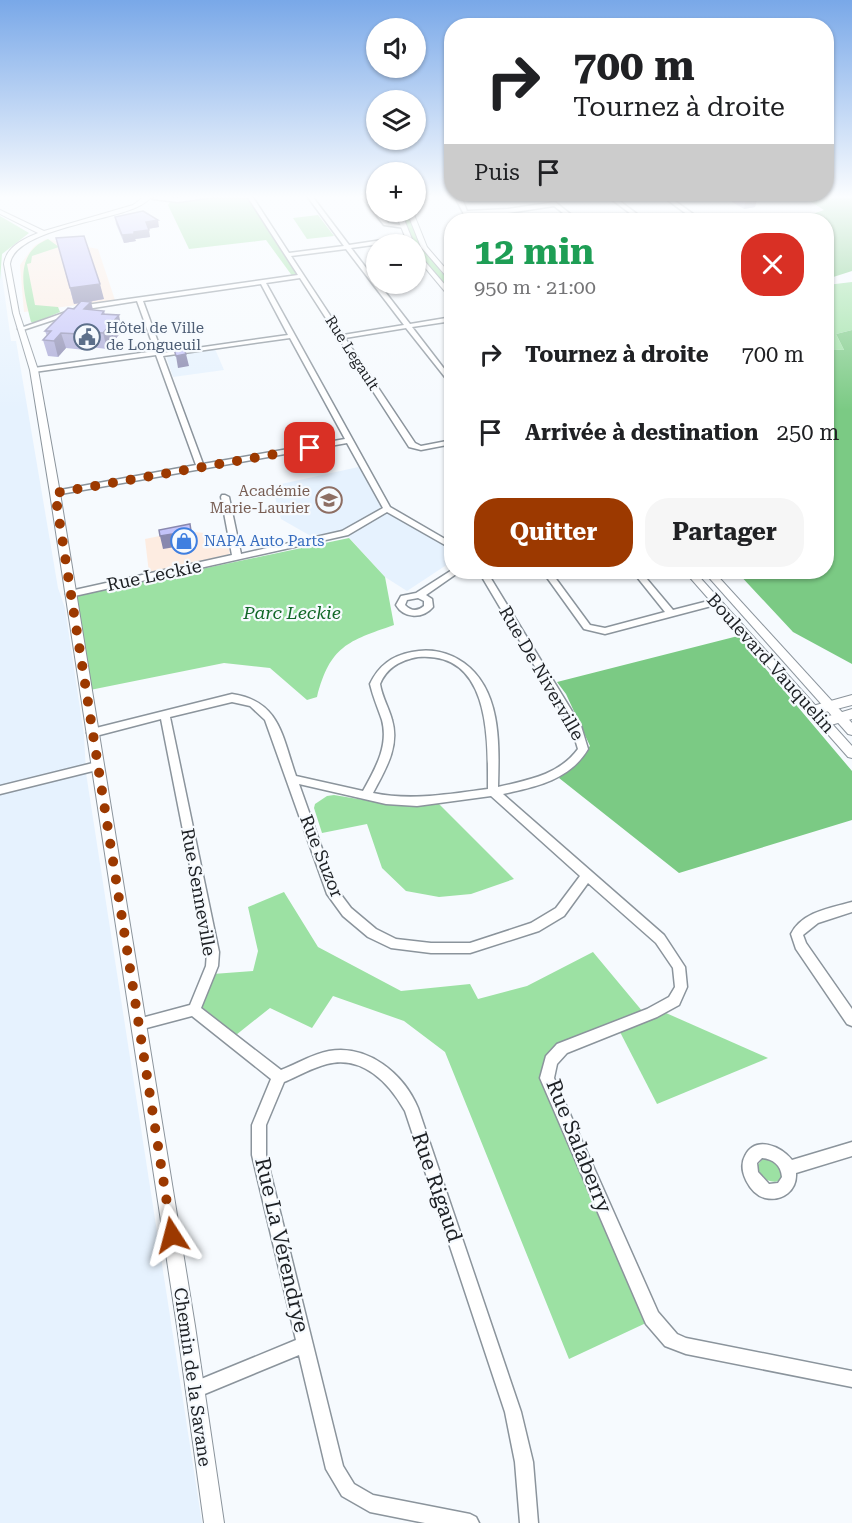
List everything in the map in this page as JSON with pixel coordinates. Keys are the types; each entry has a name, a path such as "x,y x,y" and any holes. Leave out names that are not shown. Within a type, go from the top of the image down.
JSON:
{"main road":[{"path":"814,710 852,700"},
{"path":"824,722 846,715"}],"street":[{"name":"Chemin de la Savane","path":"12,267 10,273 15,313 34,370 55,493 139,1024 214,1523"},
{"name":"Rue Legault","path":"296,267 416,447 444,443"},
{"path":"362,267 444,373"},
{"path":"427,267 444,288"},
{"path":"21,329 86,308 302,276"},
{"path":"262,281 387,509 444,541"},
{"path":"139,299 200,467"},
{"path":"342,337 444,320"},
{"path":"34,370 291,336"},
{"path":"55,493 349,440"},
{"path":"225,497 237,557"},
{"name":"Rue Leckie","path":"70,594 345,533 387,509"},
{"path":"419,595 444,579"},
{"name":"Rue De Niverville","path":"487,579 578,729 583,749 573,764 559,773 493,792"},
{"path":"552,579 587,627 592,630 605,631 716,602"},
{"path":"643,579 671,614"},
{"name":"Boulevard Vauquelin","path":"696,579 852,754"},
{"name":"Boulevard Vauquelin","path":"715,579 829,706 846,715 852,731"},
{"path":"292,779 366,796 386,800 417,802 493,792 493,736 489,713 481,689 461,664 436,654 418,654 391,662 378,676 375,684 388,723 390,737 387,752 366,796"},
{"name":"Rue Suzor","path":"92,733 232,698 247,700 260,706 270,718 331,890 347,912 372,933 394,944 430,948 470,948 535,927 560,912 587,876"},
{"name":"Rue Senneville","path":"165,716 213,952 212,966 194,1010"},
{"path":"0,790 97,766"},
{"name":"Rue Salaberry","path":"493,792 660,939 679,967 681,987 674,1001 652,1013 562,1048 551,1061 547,1078 652,1318 670,1340 686,1346 852,1379"},
{"path":"852,907 810,921 802,926 798,934 800,945 852,1020"},
{"path":"139,1024 194,1010 279,1077"},
{"name":"Rue Rigaud","path":"279,1077 331,1057 362,1060 381,1070 398,1084 411,1108 513,1412 524,1462 529,1523"},
{"name":"Rue La Vérendrye","path":"279,1077 259,1125 259,1155 335,1469 348,1490 370,1503 470,1523"},
{"path":"788,1168 852,1149"},
{"name":"Rue La Vérendrye","path":"195,1390 306,1344"}],"shaded area":[{"path":"1,267 11,341 16,341 58,588 65,608 84,735 86,773 202,1523 0,1523"},
{"path":"20,267 104,267 115,300 24,312"},
{"path":"215,349 224,370 173,377 166,356"},
{"path":"363,466 387,509 444,543 444,567 407,591 385,577 345,533 316,539 281,519 272,486"},
{"path":"184,531 225,535 230,554 149,573 145,539"}],"green space":[{"path":"24,267 28,267 35,305 58,307 60,312 34,323 31,322 23,275"},
{"path":"286,267 296,267 302,276 293,277"},
{"path":"430,267 437,267 444,275 444,283"},
{"path":"834,267 852,267 852,271 834,277"},
{"path":"852,282 852,330 836,334 844,350 834,349 834,284"},
{"path":"852,330 852,664 793,632 744,579 834,579 834,349 844,350 836,334"},
{"name":"Parc Leckie","path":"349,538 385,577 394,625 364,636 343,648 328,666 317,697 307,700 270,668 224,663 90,690 73,596"},
{"path":"738,636 852,771 852,820 679,873 559,778 590,746 566,694 557,682"},
{"path":"334,795 394,805 438,803 514,879 471,894 439,897 406,891 382,868 367,824 322,833 314,808 315,804 327,796"},
{"path":"284,892 318,947 401,991 470,984 478,999 527,986 593,952 643,1012 544,1063 646,1323 569,1359 445,1052 404,1021 333,996 312,1028 270,1008 236,1035 197,1003 213,974 253,971 258,951 248,907"},
{"path":"666,1013 768,1058 657,1104 620,1032"},
{"path":"763,1158 778,1161 783,1176 779,1181 771,1181 762,1176 758,1165"}],"building":[{"path":"64,267 94,267 100,284 70,288"},
{"path":"81,301 91,302 84,309 104,311 102,314 119,315 103,333 85,331 80,334 61,333 54,341 43,340 51,331 45,331 68,308 74,309"},
{"path":"183,345 186,354 176,356 173,346"},
{"path":"190,524 191,531 160,536 159,530"}],"place":[{"name":"Hôtel de Ville de Longueuil","path":"87,337"},
{"name":"Académie Marie-Laurier","path":"329,500"},
{"name":"NAPA Auto Parts","path":"184,541"}],"route":[{"path":"172,1235 55,493 310,448"}]}
